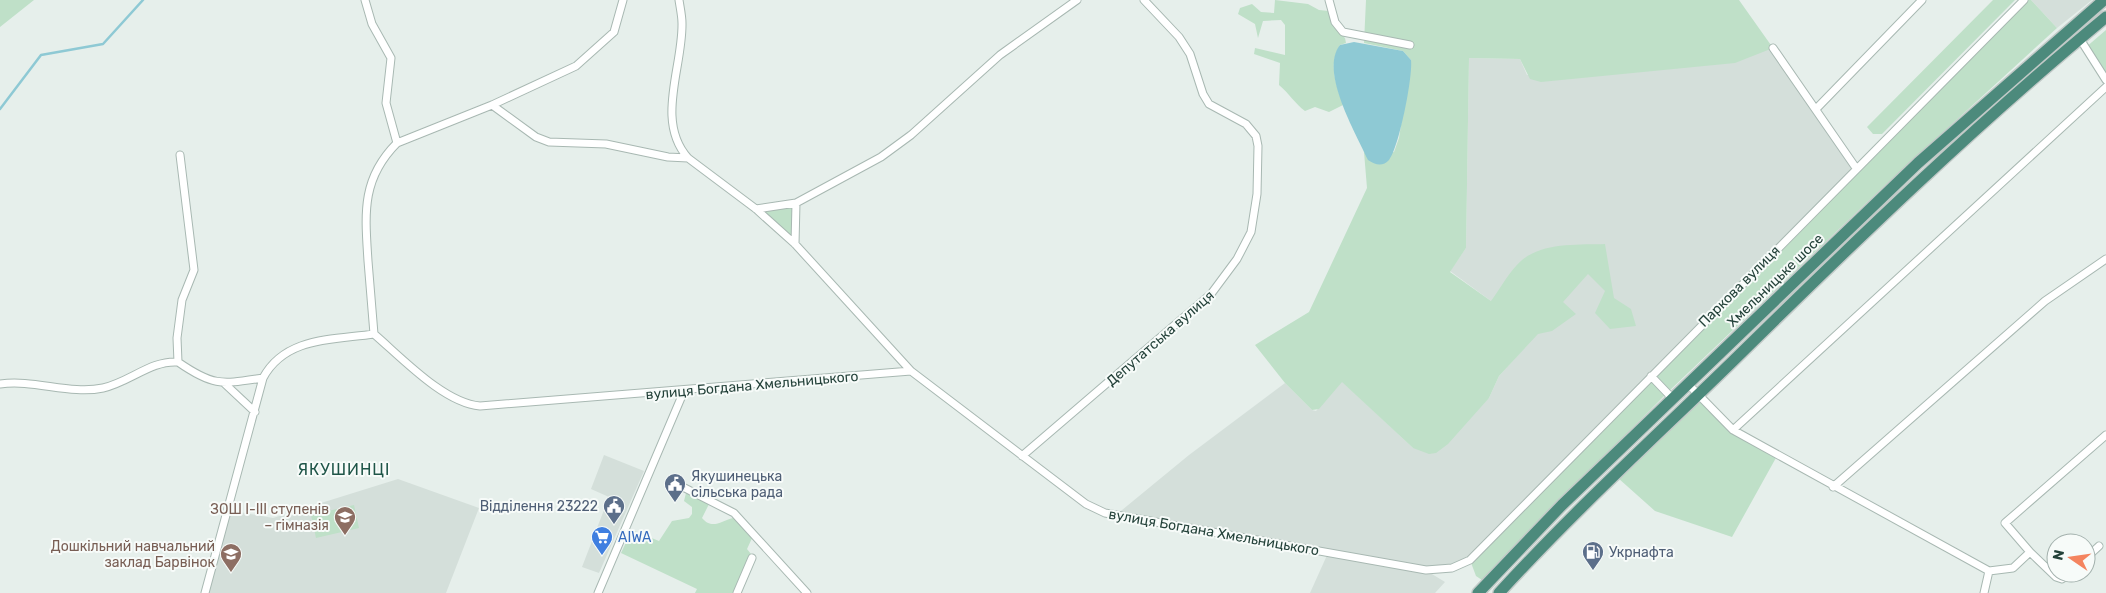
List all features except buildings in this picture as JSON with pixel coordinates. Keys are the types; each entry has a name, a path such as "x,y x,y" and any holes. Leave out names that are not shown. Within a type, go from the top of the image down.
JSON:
{"highway":[{"name":"Хмельницьке шосе","path":"1478,593 1562,505 1918,163 2104,0"},
{"name":"Хмельницьке шосе","path":"1500,593 1566,523 1927,173 2106,17"},
{"path":"1488,582 1500,593"}],"street":[{"path":"365,0 372,24 391,58 386,102 397,143"},
{"path":"205,593 264,378 275,360 290,349 374,334 365,210 368,193 377,168 386,154 397,143 492,105 568,70 584,60 614,32 623,0"},
{"path":"679,0 682,23 672,104 677,144 688,158 756,209 795,244 911,371"},
{"path":"756,209 796,203 896,147 1000,55 1077,0"},
{"name":"Депутатська вулиця","path":"1022,456 1211,294 1237,259 1251,232 1257,194 1258,146 1256,136 1246,124 1209,104 1203,94 1193,61 1185,46 1144,0"},
{"path":"1329,0 1336,22 1343,32 1410,45"},
{"path":"1816,109 1922,0"},
{"name":"Паркова вулиця","path":"1452,568 1470,560 2024,0"},
{"path":"2080,39 2106,80"},
{"path":"1773,48 1856,168"},
{"path":"1733,430 2106,87"},
{"path":"492,105 536,136 549,142 606,144 668,157 688,158"},
{"path":"178,362 177,338 182,300 194,270 180,155"},
{"path":"795,244 796,203"},
{"path":"1833,487 2045,302 2106,259"},
{"name":"вулиця Богдана Хмельницького","path":"374,334 448,396 471,405 684,391 911,371 1086,504 1106,513 1426,570 1452,568"},
{"path":"0,384 20,383 98,389 130,380 158,363 178,362 202,378 224,383 264,378"},
{"path":"1650,376 1673,398"},
{"path":"224,383 255,412"},
{"path":"1688,384 1733,430 1833,487 1989,570 2012,568 2030,552"},
{"path":"598,593 684,391"},
{"path":"2046,568 2005,524 2106,435"},
{"path":"673,482 734,513 807,593"},
{"path":"2096,549 2099,546"},
{"path":"737,593 752,558"},
{"path":"1984,593 1989,570"}],"shaded area":[{"path":"2031,0 2092,0 2057,28"},
{"path":"1773,48 1856,168 1462,565 1427,571 1445,582 1435,593 1310,593 1328,553 1116,515 1189,455 1285,383 1312,410 1316,411 1342,381 1413,448 1489,398 1499,376 1529,343 1491,301 1450,271 1466,248 1469,58 1520,59 1527,75"},
{"path":"604,455 644,471 599,573 582,567 609,497 591,489"},
{"name":"ЗОШ І-ІІІ ступенів – гімназія","path":"398,479 479,508 446,593 205,593 229,510 273,518"}],"green space":[{"path":"0,0 34,0 0,27"},
{"path":"1275,0 1308,4 1319,10 1329,11 1334,27 1345,38 1346,43 1340,45 1334,60 1334,75 1343,105 1329,112 1315,107 1305,111 1279,85 1280,63 1254,54 1255,48 1285,55 1285,25 1281,20 1263,21 1258,38 1255,24 1238,14 1240,8 1252,4 1261,12 1274,13"},
{"path":"1366,0 1739,0 1773,48 1735,63 1541,82 1530,79 1520,59 1469,58 1466,248 1450,272 1491,301 1513,269 1531,254 1551,247 1605,244 1614,298 1631,309 1636,326 1610,329 1595,313 1605,291 1588,274 1563,302 1576,314 1552,331 1538,334 1499,376 1489,398 1448,444 1436,453 1429,454 1413,448 1342,382 1319,409 1312,410 1285,383 1255,345 1309,312 1367,188 1364,152 1370,157 1394,152 1399,138 1411,60 1403,51 1364,43"},
{"path":"1993,0 2015,0 1882,134 1873,134 1867,127"},
{"path":"2024,0 2031,0 2057,28 1881,189 1667,393 1482,580 1476,576 1470,560"},
{"path":"2106,30 2106,80 2085,48"},
{"path":"796,203 795,244 756,209"},
{"path":"1701,397 1733,430 1777,456 1732,537 1655,511 1618,478"},
{"path":"686,493 709,504 702,518 706,522 717,524 733,518 753,536 747,549 751,554 733,593 695,593 697,589 621,553 632,530 659,541 672,521 689,518 692,514 692,507 684,501"},
{"path":"354,505 359,528 316,538 311,515"}],"water":[{"path":"1354,42 1403,51 1411,60 1408,96 1401,128 1393,153 1387,162 1382,164 1376,164 1368,160 1348,119 1336,86 1335,56 1340,45"}],"waterway":[{"path":"0,109 41,55 103,44 143,0"}],"place":[{"name":"Якушинецька сільська рада","path":"675,503"},
{"name":"Відділення 23222","path":"614,525"},
{"name":"ЗОШ І-ІІІ ступенів – гімназія","path":"345,536"},
{"name":"AIWA","path":"602,556"},
{"name":"Укрнафта","path":"1593,571"},
{"name":"Дошкільний навчальний заклад Барвінок","path":"231,573"}],"district":[{"name":"ЯКУШИНЦІ","path":"344,469"}]}
